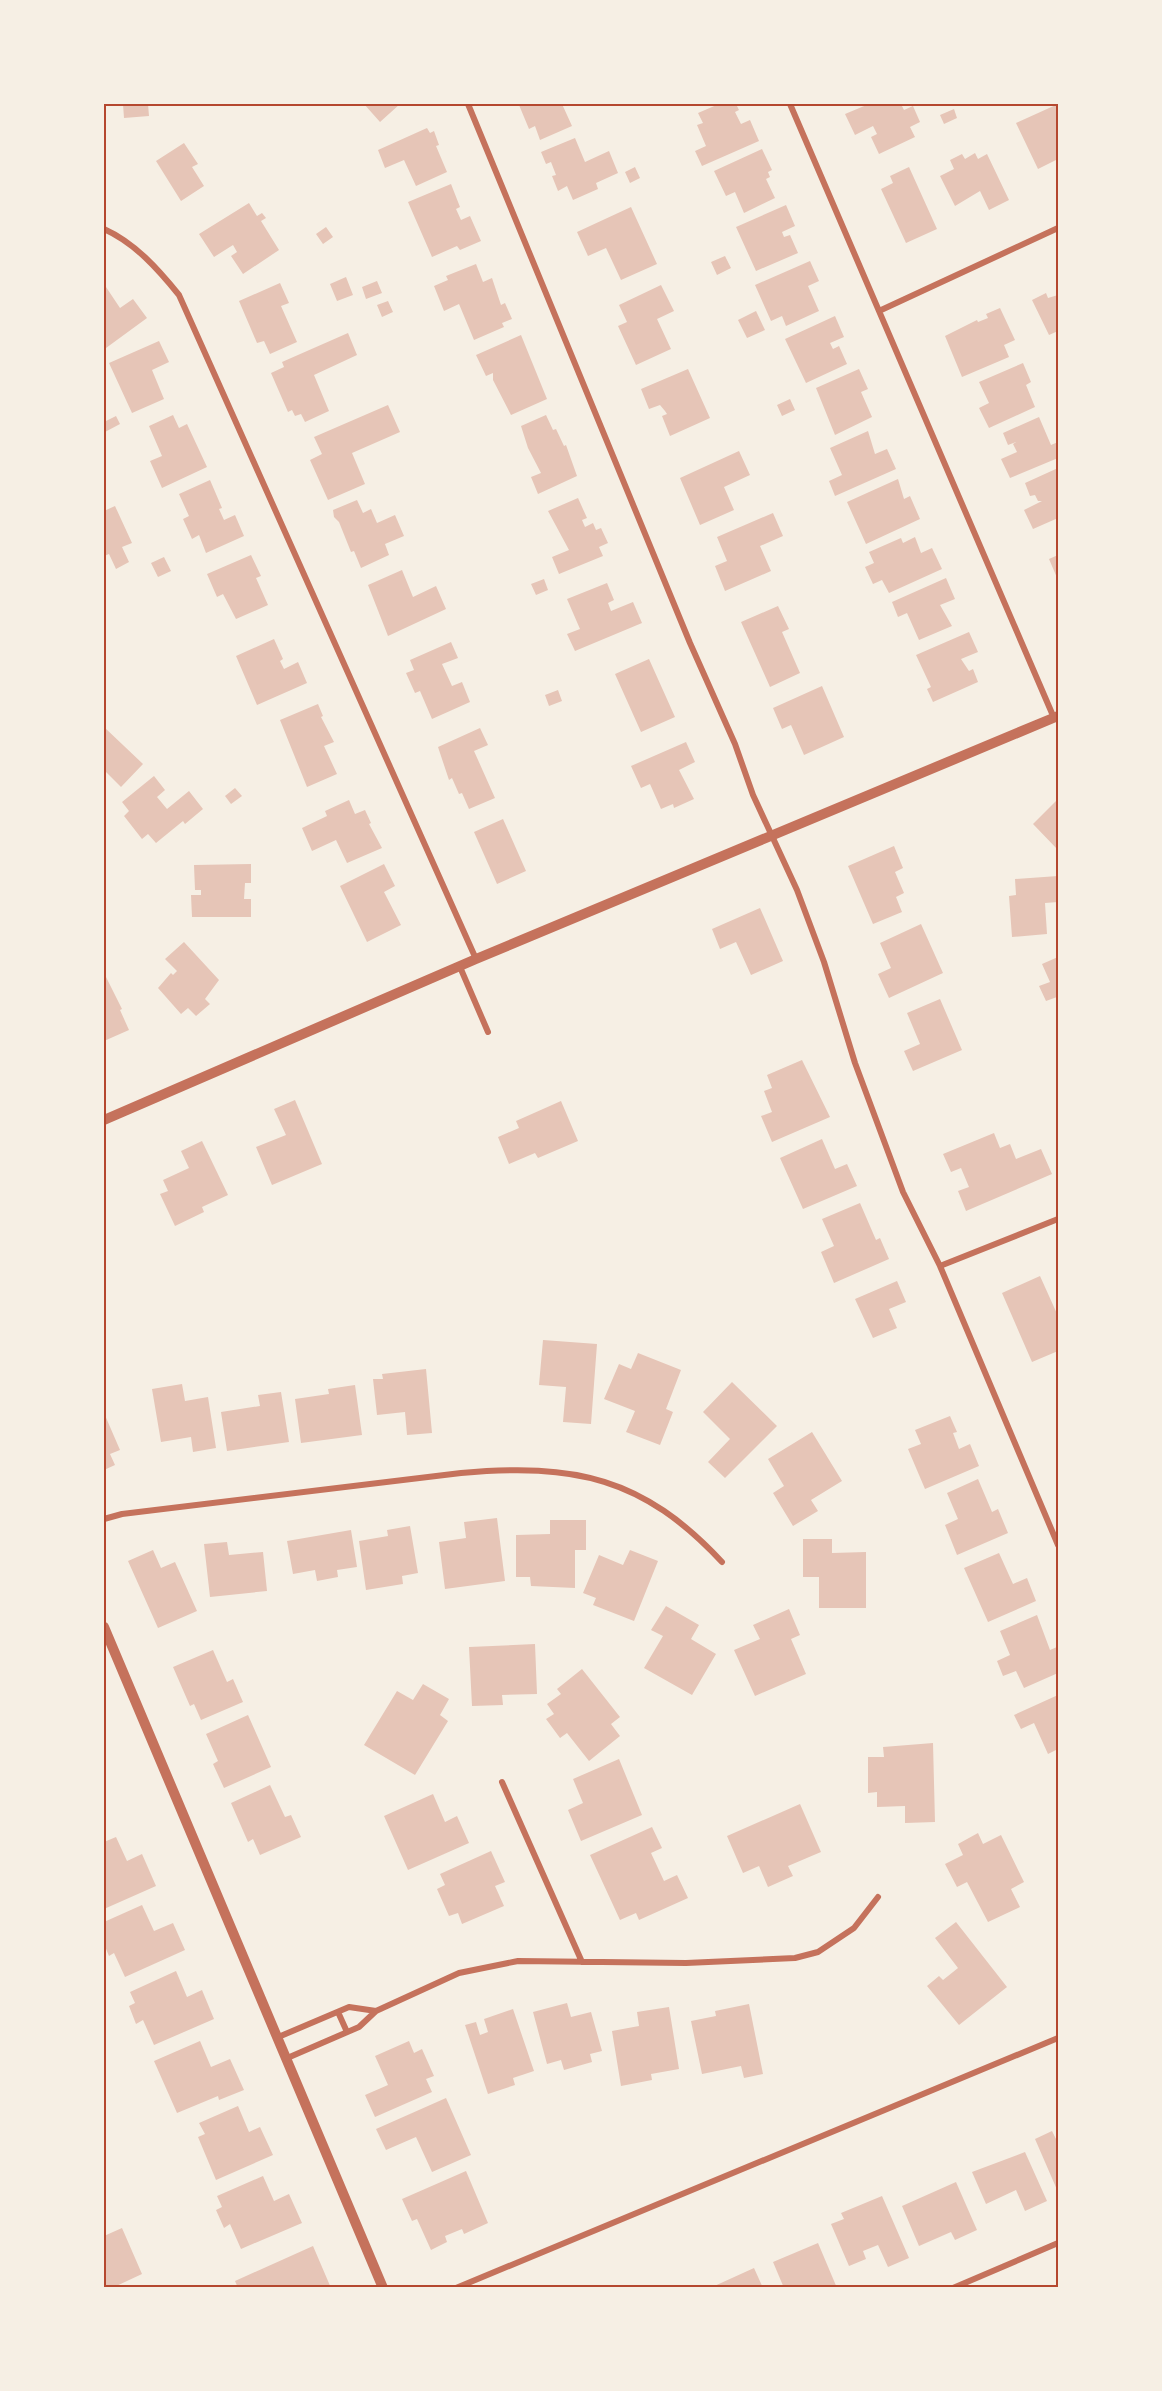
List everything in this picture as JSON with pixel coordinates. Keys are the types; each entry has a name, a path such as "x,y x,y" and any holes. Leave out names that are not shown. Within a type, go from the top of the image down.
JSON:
{"street":[{"path":"468,104 529,257 690,643 735,744 753,795 773,836 824,962 855,1063 903,1191 940,1266 1059,1545"},
{"path":"104,1120 476,959 1056,717 790,104"},
{"path":"879,311 1059,228"},
{"path":"104,229 135,248 159,270 178,295 476,959"},
{"path":"460,967 488,1032"},
{"path":"940,1266 1059,1219"},
{"path":"104,1519 122,1514 461,1473 509,1469 568,1472 615,1484 668,1512 694,1532 722,1562"},
{"path":"104,1627 284,2059 383,2288"},
{"path":"502,1782 582,1962"},
{"path":"284,2059 359,2027 376,2011 459,1973 518,1961 686,1963 795,1958 818,1952 835,1943 854,1928 878,1897"},
{"path":"276,2038 350,2007 376,2011"},
{"path":"338,2012 347,2032"},
{"path":"456,2288 1059,2038"},
{"path":"953,2288 1059,2243"}],"building":[{"path":"123,104 148,104 149,116 124,118"},
{"path":"364,104 400,104 380,122"},
{"path":"562,104 572,126 540,140 535,126 529,129 519,105"},
{"path":"719,104 736,104 739,110 735,112 741,124 750,120 759,141 702,166 695,151 706,146 697,125 703,123 698,113"},
{"path":"869,104 901,104 904,110 913,106 920,122 910,127 915,137 879,154 871,137 877,134 873,126 855,135 845,114"},
{"path":"1058,104 1058,159 1038,169 1016,123"},
{"path":"954,109 957,118 944,124 940,115"},
{"path":"427,128 430,133 434,131 439,145 436,146 447,172 416,186 404,160 385,168 378,150"},
{"path":"575,138 585,162 609,151 618,173 596,183 598,189 573,200 567,186 558,191 552,176 556,175 551,162 546,164 541,152"},
{"path":"184,143 198,164 192,167 204,186 181,201 156,161"},
{"path":"762,149 772,170 768,172 770,177 766,179 775,198 744,213 735,192 726,196 714,171"},
{"path":"975,153 978,159 987,154 1009,200 989,210 980,191 955,206 940,176 954,169 950,160 962,154 965,159"},
{"path":"635,167 640,178 630,183 625,172"},
{"path":"909,167 937,229 906,243 881,189 893,183 890,176"},
{"path":"451,184 460,207 456,209 461,220 470,216 481,241 460,250 457,246 432,257 408,202"},
{"path":"249,203 257,216 262,213 266,218 261,221 279,250 243,274 231,256 237,252 233,245 214,257 199,234"},
{"path":"786,205 795,226 782,232 784,237 790,235 798,253 756,271 736,227"},
{"path":"631,207 657,264 621,280 606,248 588,256 577,232"},
{"path":"326,227 333,237 323,244 316,234"},
{"path":"725,256 731,268 717,275 711,262"},
{"path":"810,261 819,281 808,286 819,311 786,326 782,316 771,321 755,285"},
{"path":"476,264 483,282 492,278 501,305 505,303 512,319 502,323 504,327 474,340 459,304 444,311 434,286 448,280 446,276"},
{"path":"346,277 353,295 337,301 330,284"},
{"path":"377,281 382,293 366,299 362,287"},
{"path":"280,283 289,303 281,306 297,342 270,354 264,341 257,343 239,301"},
{"path":"104,284 120,308 133,299 147,318 106,348 104,346"},
{"path":"661,285 674,311 657,319 671,349 636,365 618,326 627,322 619,305"},
{"path":"1046,293 1048,298 1058,295 1058,331 1049,335 1032,300"},
{"path":"388,301 393,312 382,317 377,305"},
{"path":"1000,308 1015,340 1004,345 1009,357 962,377 945,336 977,320 978,322 988,318 986,314"},
{"path":"756,311 765,330 747,338 738,320"},
{"path":"835,316 844,337 830,343 833,349 839,346 847,364 806,383 785,339"},
{"path":"348,333 357,355 314,375 329,411 305,422 301,414 295,416 292,410 288,412 271,373 284,367 282,362"},
{"path":"521,335 547,399 511,415 493,380 493,373 486,376 476,355"},
{"path":"159,341 169,362 152,370 164,399 132,413 109,363"},
{"path":"1023,363 1031,382 1026,385 1035,407 989,428 979,408 989,403 979,382"},
{"path":"688,369 710,418 670,436 662,416 667,414 660,405 649,409 641,389"},
{"path":"859,369 868,389 861,392 872,417 835,435 816,388"},
{"path":"790,399 795,410 782,416 777,405"},
{"path":"388,405 400,432 352,453 365,484 328,500 310,460 322,454 314,437"},
{"path":"173,415 179,428 187,424 207,467 162,488 150,461 162,456 149,426"},
{"path":"546,415 553,430 556,429 564,446 566,445 577,476 538,494 531,477 541,473 528,448 521,426"},
{"path":"116,416 120,424 105,432 104,422"},
{"path":"1039,417 1051,445 1058,442 1058,458 1010,478 1001,459 1017,452 1013,444 1016,442 1008,445 1003,433"},
{"path":"868,431 875,454 887,449 896,469 835,496 829,481 842,475 830,448"},
{"path":"739,451 750,475 724,487 734,510 700,525 680,478"},
{"path":"1058,468 1058,518 1033,529 1024,510 1042,501 1038,501 1035,495 1030,496 1025,483"},
{"path":"898,479 904,499 910,496 920,519 866,544 847,502"},
{"path":"210,480 222,508 219,509 224,520 235,515 244,536 206,553 199,535 192,539 183,519 189,516 179,494"},
{"path":"578,498 587,518 582,520 585,527 593,523 596,530 601,528 608,543 599,547 603,556 559,574 552,557 569,550 548,511"},
{"path":"357,500 363,513 371,509 377,523 395,515 404,536 385,544 389,555 361,568 354,551 351,552 339,522 334,517 333,510"},
{"path":"115,506 132,543 122,547 129,562 116,569 109,554 104,556 104,511"},
{"path":"773,513 783,536 760,546 771,571 725,591 715,566 727,561 717,537"},
{"path":"915,537 921,553 932,548 942,569 889,593 882,580 873,584 865,567 874,563 869,552 901,538 903,543"},
{"path":"251,555 261,576 256,578 268,605 236,619 223,594 217,597 207,574"},
{"path":"1058,555 1058,580 1049,559"},
{"path":"164,557 171,571 158,577 151,563"},
{"path":"402,570 413,597 436,586 446,609 388,636 368,585"},
{"path":"946,578 955,599 940,605 952,626 919,640 907,613 898,617 892,602"},
{"path":"544,579 548,590 536,595 531,584"},
{"path":"607,583 614,600 608,603 611,611 633,602 642,623 575,651 567,634 580,629 567,599"},
{"path":"778,606 789,629 782,632 800,673 770,687 741,622"},
{"path":"969,632 978,652 961,659 969,671 973,669 978,682 933,702 927,689 931,687 916,655"},
{"path":"274,639 283,659 280,661 284,669 298,662 307,683 257,705 236,656"},
{"path":"451,642 458,658 442,664 452,686 462,682 470,702 432,719 420,691 415,693 406,673 414,670 410,660"},
{"path":"649,659 675,717 641,732 615,674"},
{"path":"822,686 844,737 804,755 791,725 782,729 773,708"},
{"path":"558,690 562,701 549,706 545,695"},
{"path":"318,704 323,716 321,717 334,742 324,746 337,774 307,787 280,720"},
{"path":"104,727 143,764 121,787 104,770"},
{"path":"480,728 488,745 474,751 495,798 469,809 452,778 449,780 438,747"},
{"path":"686,742 695,762 679,770 694,799 674,808 673,804 661,809 650,784 641,788 631,766"},
{"path":"154,776 165,790 157,797 167,809 189,791 203,809 185,824 183,821 156,843 148,834 142,839 124,816 129,811 122,802"},
{"path":"235,788 242,796 231,804 225,796"},
{"path":"1058,799 1058,850 1033,824"},
{"path":"349,800 355,814 365,810 371,823 369,824 382,848 347,863 336,840 312,851 302,828 327,816 325,811"},
{"path":"503,819 526,871 497,884 474,832"},
{"path":"894,846 903,868 895,872 904,893 896,897 902,912 873,924 848,866"},
{"path":"251,864 251,883 245,883 244,899 251,899 251,917 192,917 191,895 201,895 201,890 195,890 194,865"},
{"path":"384,864 395,886 384,892 401,925 367,942 340,886"},
{"path":"1058,876 1058,902 1045,903 1047,934 1012,937 1009,896 1016,895 1015,879"},
{"path":"760,908 783,961 751,975 736,942 720,949 712,929"},
{"path":"921,924 943,973 889,998 878,974 891,968 880,943"},
{"path":"184,942 219,980 205,999 210,1004 196,1016 188,1008 181,1014 158,988 171,973 173,975 177,971 165,959"},
{"path":"1058,957 1058,1002 1057,997 1046,1001 1039,986 1050,982 1042,964"},
{"path":"105,975 122,1009 120,1010 129,1030 104,1041"},
{"path":"940,999 962,1050 913,1071 904,1051 920,1044 907,1013"},
{"path":"802,1060 830,1117 772,1142 761,1116 772,1112 764,1091 772,1088 767,1075"},
{"path":"295,1100 322,1164 272,1185 256,1147 286,1135 274,1109"},
{"path":"561,1101 578,1141 538,1158 535,1153 509,1164 498,1137 519,1128 516,1121"},
{"path":"994,1133 1000,1148 1010,1144 1016,1159 1041,1149 1052,1174 966,1211 958,1191 969,1187 961,1168 951,1172 943,1154"},
{"path":"822,1139 835,1169 847,1164 857,1186 803,1209 780,1158"},
{"path":"202,1141 228,1195 202,1207 204,1212 175,1226 160,1194 168,1191 163,1180 189,1168 181,1151"},
{"path":"860,1203 876,1240 880,1238 889,1259 834,1283 821,1252 834,1246 822,1219"},
{"path":"1040,1276 1058,1316 1058,1351 1032,1362 1002,1293"},
{"path":"897,1281 906,1302 889,1309 897,1328 873,1338 855,1299"},
{"path":"543,1340 597,1344 591,1424 563,1422 566,1387 539,1385"},
{"path":"638,1353 681,1370 666,1409 673,1412 660,1445 626,1432 635,1411 604,1399 619,1364 631,1369"},
{"path":"426,1369 432,1433 407,1435 405,1412 377,1415 373,1379 383,1379 382,1374"},
{"path":"732,1382 777,1426 725,1478 708,1462 730,1439 703,1412"},
{"path":"182,1384 185,1401 208,1397 216,1448 193,1452 191,1437 161,1442 152,1389"},
{"path":"355,1385 362,1435 301,1443 295,1399 329,1394 328,1389"},
{"path":"281,1392 289,1442 227,1451 221,1412 260,1406 258,1395"},
{"path":"104,1413 120,1450 110,1454 115,1465 104,1470"},
{"path":"950,1416 957,1432 953,1433 959,1449 970,1444 979,1466 925,1489 908,1449 921,1444 915,1430"},
{"path":"812,1432 842,1481 811,1500 818,1511 793,1526 773,1493 784,1486 768,1459"},
{"path":"978,1479 992,1512 998,1509 1008,1533 957,1555 945,1525 958,1519 947,1493"},
{"path":"497,1518 505,1581 445,1589 439,1542 466,1538 464,1522"},
{"path":"550,1520 586,1520 586,1550 575,1550 575,1588 531,1586 530,1577 516,1577 516,1535 550,1534"},
{"path":"410,1526 418,1573 402,1576 403,1584 366,1590 359,1541 388,1536 387,1530"},
{"path":"351,1530 357,1567 337,1570 338,1577 317,1581 315,1570 293,1574 287,1541"},
{"path":"803,1539 832,1539 832,1553 866,1552 866,1608 819,1608 819,1577 803,1577"},
{"path":"227,1542 229,1555 263,1552 267,1591 210,1597 204,1544"},
{"path":"153,1550 161,1568 175,1562 197,1611 158,1628 128,1561"},
{"path":"630,1550 658,1561 634,1621 593,1605 596,1598 583,1593 599,1555 623,1565"},
{"path":"999,1553 1013,1584 1027,1578 1036,1601 988,1622 964,1568"},
{"path":"666,1606 699,1625 691,1639 716,1654 692,1695 644,1668 663,1636 651,1630"},
{"path":"789,1609 800,1635 791,1639 806,1674 755,1696 734,1650 760,1639 753,1625"},
{"path":"1037,1615 1050,1650 1057,1647 1058,1673 1024,1688 1016,1671 1003,1676 997,1661 1010,1655 1000,1631"},
{"path":"535,1644 537,1694 502,1695 503,1705 472,1706 469,1647"},
{"path":"213,1650 227,1682 233,1679 243,1702 201,1720 194,1704 190,1706 173,1667"},
{"path":"582,1669 620,1717 611,1724 620,1736 589,1761 567,1733 560,1738 546,1719 554,1714 547,1704 561,1694 557,1689"},
{"path":"423,1684 449,1699 440,1715 448,1721 415,1775 364,1745 397,1691 413,1700"},
{"path":"1058,1695 1058,1749 1048,1754 1034,1723 1021,1729 1014,1715"},
{"path":"248,1715 271,1767 224,1788 213,1764 218,1761 206,1734"},
{"path":"933,1743 935,1822 905,1823 905,1806 877,1807 877,1792 868,1793 868,1757 884,1757 883,1747"},
{"path":"619,1759 642,1815 581,1841 568,1810 583,1803 573,1779"},
{"path":"270,1785 285,1817 291,1815 301,1837 260,1855 253,1839 248,1842 231,1803"},
{"path":"433,1794 445,1822 457,1816 469,1843 408,1870 384,1816"},
{"path":"800,1804 821,1852 788,1866 793,1876 768,1887 759,1866 743,1873 727,1836"},
{"path":"652,1827 662,1848 651,1853 664,1881 677,1875 688,1898 639,1920 636,1913 620,1920 590,1855"},
{"path":"978,1833 983,1844 1001,1835 1024,1882 1011,1889 1020,1907 988,1922 967,1882 957,1887 945,1864 963,1855 958,1844"},
{"path":"116,1837 127,1861 142,1854 156,1886 104,1909 104,1842"},
{"path":"491,1851 505,1882 495,1886 504,1906 462,1924 458,1913 449,1916 437,1889 445,1885 440,1874"},
{"path":"142,1905 154,1931 173,1923 185,1950 125,1977 114,1953 109,1956 104,1944 104,1922"},
{"path":"956,1922 1007,1987 959,2025 927,1986 939,1976 943,1980 958,1968 935,1938"},
{"path":"176,1971 187,1997 202,1990 214,2019 154,2045 143,2020 136,2024 129,2006 135,2003 130,1992"},
{"path":"567,2003 571,2017 591,2012 602,2051 590,2054 592,2062 564,2070 561,2060 547,2064 533,2012"},
{"path":"749,2004 763,2074 744,2078 741,2066 702,2074 691,2021 716,2016 715,2011"},
{"path":"669,2007 679,2069 651,2074 652,2080 621,2086 612,2031 639,2026 637,2012"},
{"path":"513,2009 534,2071 513,2078 515,2085 488,2094 465,2025 476,2022 480,2035 488,2032 484,2019"},
{"path":"200,2041 211,2067 230,2059 244,2090 219,2100 218,2096 177,2113 154,2061"},
{"path":"409,2041 414,2053 422,2049 434,2076 426,2079 432,2092 375,2117 365,2095 388,2085 375,2056"},
{"path":"446,2098 471,2155 432,2172 416,2137 386,2150 376,2129"},
{"path":"238,2106 249,2132 260,2127 273,2155 216,2180 198,2137 205,2134 199,2123"},
{"path":"1052,2131 1058,2143 1058,2192 1035,2139"},
{"path":"1025,2152 1047,2201 1025,2211 1016,2190 986,2204 972,2172"},
{"path":"466,2171 488,2223 464,2234 462,2229 445,2236 447,2242 431,2250 417,2219 412,2221 402,2199"},
{"path":"263,2176 274,2201 289,2194 302,2223 241,2249 230,2224 224,2228 216,2210 222,2207 217,2196"},
{"path":"956,2182 977,2230 955,2240 951,2232 919,2246 902,2206"},
{"path":"882,2196 909,2258 888,2267 878,2245 863,2251 866,2259 849,2266 831,2224 844,2219 841,2213"},
{"path":"122,2228 142,2274 112,2288 104,2288 104,2236"},
{"path":"818,2243 837,2288 784,2288 773,2262"},
{"path":"313,2246 331,2288 238,2288 235,2281"},
{"path":"754,2268 763,2288 710,2288"}]}
